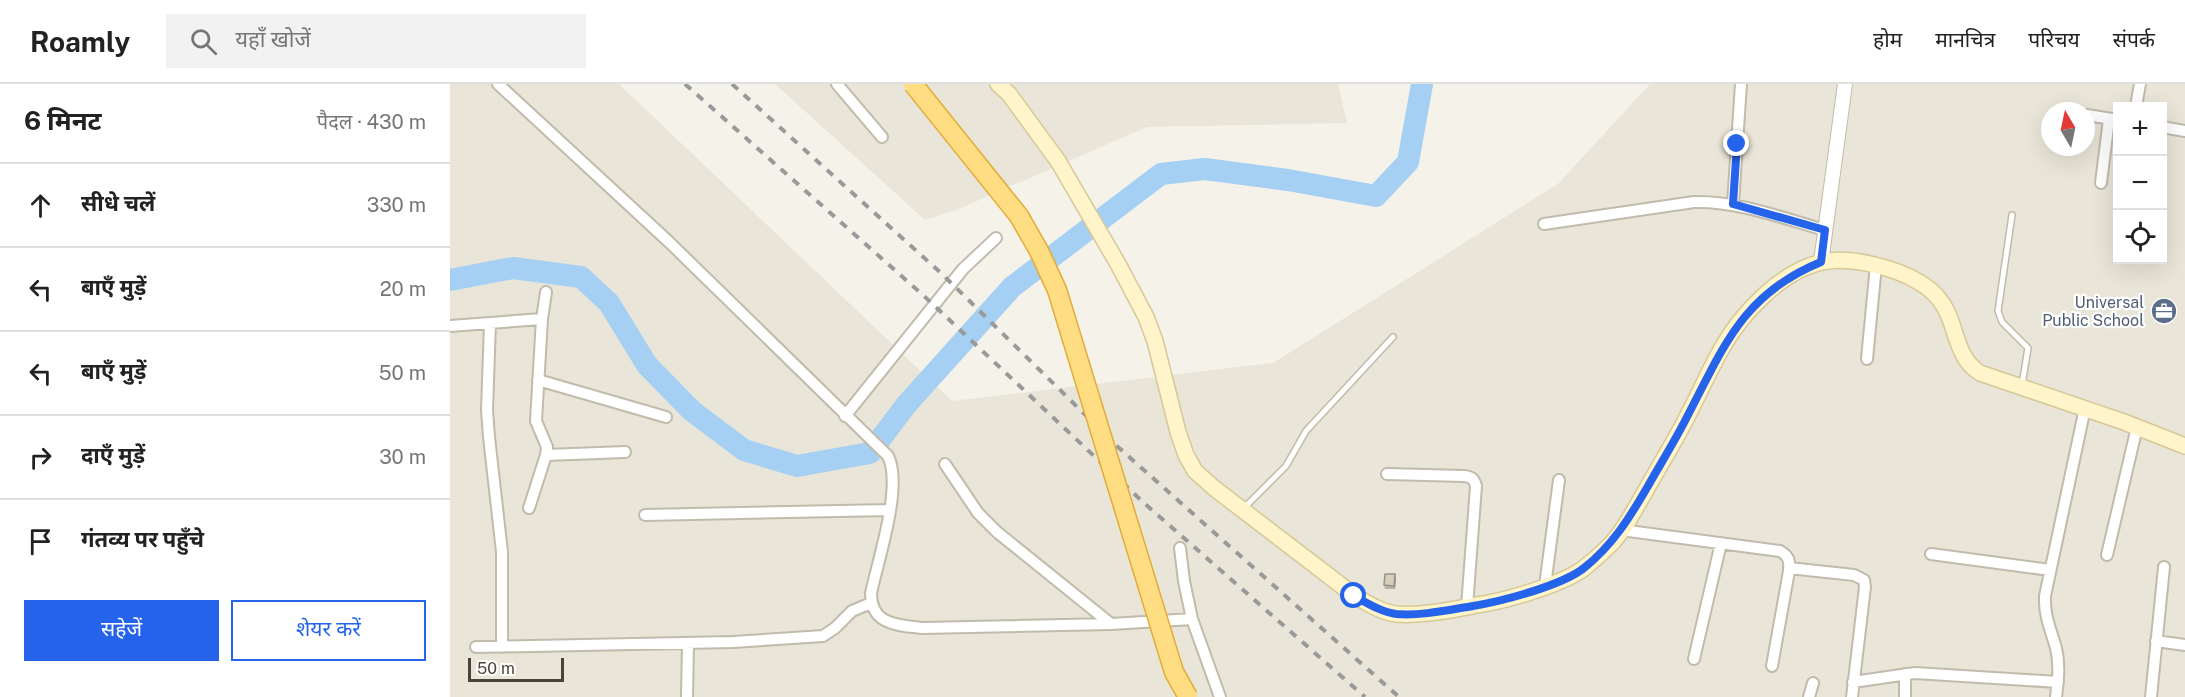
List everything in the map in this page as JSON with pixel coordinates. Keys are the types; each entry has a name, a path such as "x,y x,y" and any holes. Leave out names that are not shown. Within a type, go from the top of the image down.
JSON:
{"highway":[{"path":"913,84 1019,216 1048,269 1060,301 1174,672 1188,697"}],"main road":[{"path":"1007,87 1058,161 1119,264 1155,341 1178,432 1186,455 1196,471 1242,510 1354,596 1376,608 1395,614 1467,607 1511,598 1582,570 1611,544 1621,530 1688,416 1722,348 1737,324 1759,300 1777,285 1821,262 1840,261 1876,265 1900,272 1917,281 1940,299 1964,359 1980,373 2085,408 2185,446"}],"street":[{"path":"498,84 669,242 888,456 893,470 890,510 871,593 871,603 877,615 896,625 922,628 1111,624 1191,619"},
{"path":"837,84 882,137"},
{"path":"1733,204 1741,84"},
{"path":"1821,262 1845,84"},
{"path":"2137,102 2140,84"},
{"path":"2095,116 2113,119 2101,183"},
{"path":"2167,128 2185,131"},
{"path":"1544,224 1694,202 1715,201 1825,230"},
{"path":"848,419 963,269 996,238"},
{"path":"1868,359 1876,265"},
{"path":"529,508 547,447 536,421 542,319 546,292"},
{"path":"450,326 542,319"},
{"path":"490,323 488,419 502,542 502,646"},
{"path":"538,380 666,417"},
{"path":"2056,697 2058,682 2056,650 2046,621 2044,607 2085,408"},
{"path":"2107,555 2137,427"},
{"path":"546,455 625,452"},
{"path":"945,464 978,513 997,532 1111,624"},
{"path":"1386,474 1464,476 1475,480 1467,607"},
{"path":"1545,586 1559,480"},
{"path":"645,515 890,510"},
{"path":"1621,530 1780,551 1786,555 1790,562 1773,666"},
{"path":"1694,659 1721,543"},
{"path":"1180,548 1191,619 1220,697"},
{"path":"1930,554 2050,570"},
{"path":"2151,697 2164,567"},
{"path":"1789,568 1854,575 1864,580 1852,697"},
{"path":"476,647 688,643 822,636 835,628 852,610 871,603"},
{"path":"2156,641 2185,645"},
{"path":"687,697 688,643"},
{"path":"1853,682 1905,674 2058,682"},
{"path":"1905,674 1905,697"},
{"path":"1809,697 1813,683"}],"lane":[{"path":"2012,215 1998,311 2002,322 2028,348 2022,387"},
{"path":"1242,510 1286,466 1306,431 1393,337"}],"shaded area":[{"path":"450,84 619,84 952,401 1273,363 1558,184 1650,84 2185,84 2185,697 450,697"},
{"path":"775,84 1338,84 1347,123 1147,127 956,210 925,220"}],"building":[{"path":"1385,574 1395,574 1394,586 1384,585"}],"waterway":[{"path":"450,280 513,268 581,277 609,303 647,365 692,411 744,450 797,466 870,453 906,405 1012,287 1161,174 1205,169 1288,180 1376,196 1408,162 1422,84"}],"railway":[{"path":"685,84 924,296 1144,503 1365,697"},
{"path":"732,84 942,274 1118,447 1399,697"}],"place":[{"name":"Universal Public School","path":"2164,311"}],"route":[{"path":"1354,596 1376,608 1395,614 1484,604 1511,598 1582,570 1611,544 1628,522 1737,324 1759,300 1777,285 1821,262 1825,230 1733,204 1737,144"}]}
